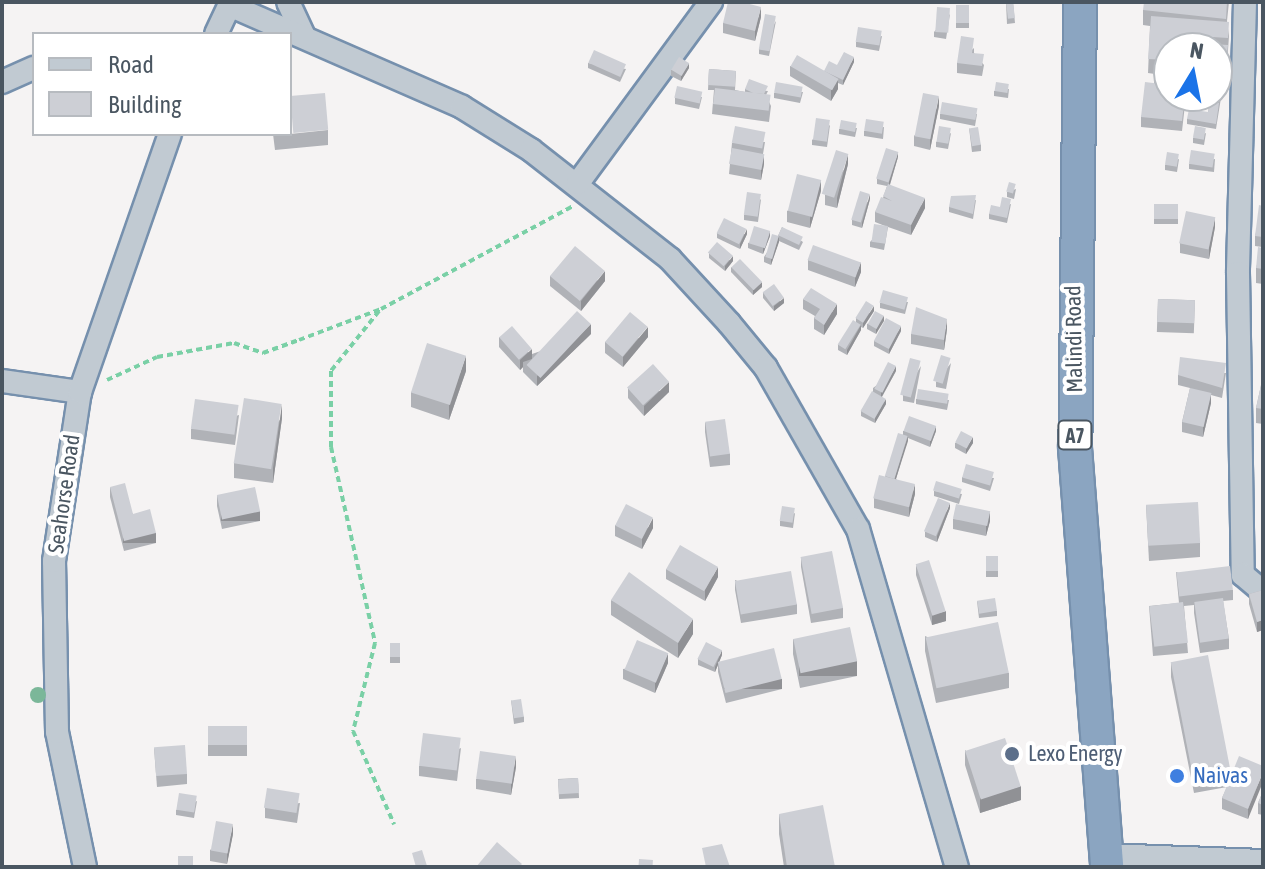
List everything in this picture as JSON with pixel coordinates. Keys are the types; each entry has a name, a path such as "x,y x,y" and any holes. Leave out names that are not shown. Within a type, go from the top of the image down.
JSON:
{"highway":[{"name":"Malindi Road","path":"1080,2 1075,448 1107,861"}],"street":[{"path":"288,2 304,36"},
{"path":"586,189 711,2"},
{"path":"1245,2 1238,273 1243,575 1263,592"},
{"path":"217,32 230,4 462,107 586,189 670,259 748,345 833,481 880,592 957,867"},
{"path":"2,82 32,69"},
{"name":"Seahorse Road","path":"85,867 57,732 50,618 80,392 169,136"},
{"path":"2,381 80,392"},
{"path":"1107,861 1190,864 1263,861"}],"path":[{"path":"80,392 157,357 234,343 263,353 381,309 586,189"},
{"path":"381,309 331,371 331,447 375,643 353,731 394,824"}],"building":[{"path":"728,2 761,7 755,31 723,23"},
{"path":"1013,2 1015,18 1008,19 1006,3"},
{"path":"1144,2 1227,2 1226,19 1143,10"},
{"path":"956,5 969,5 969,23 956,23"},
{"path":"937,7 950,8 948,33 935,32"},
{"path":"765,14 776,16 770,51 759,49"},
{"path":"1151,16 1229,22 1228,32 1153,32 1153,59 1148,59"},
{"path":"858,27 882,31 879,46 856,42"},
{"path":"961,36 974,38 972,53 984,54 982,66 957,63"},
{"path":"594,50 626,64 620,77 588,63"},
{"path":"844,52 854,57 843,80 824,71 829,61 837,65"},
{"path":"797,55 839,79 832,90 790,66"},
{"path":"679,57 689,63 682,76 671,70"},
{"path":"709,69 736,71 735,87 708,85"},
{"path":"749,79 768,86 764,94 745,89"},
{"path":"776,82 803,87 801,98 774,93"},
{"path":"996,82 1009,84 1007,93 995,91"},
{"path":"1145,82 1153,83 1153,112 1183,112 1182,121 1141,117"},
{"path":"677,86 702,92 700,104 674,98"},
{"path":"715,88 771,95 769,111 713,104"},
{"path":"325,93 328,130 293,133 292,96"},
{"path":"923,93 939,96 930,139 915,136"},
{"path":"942,102 977,108 975,120 940,114"},
{"path":"1188,112 1218,112 1216,124 1187,119"},
{"path":"816,118 830,120 827,142 813,140"},
{"path":"866,119 884,122 882,134 864,131"},
{"path":"841,120 857,123 855,132 839,129"},
{"path":"735,126 765,132 762,149 732,143"},
{"path":"939,126 951,128 948,144 936,142"},
{"path":"1195,126 1206,128 1204,140 1193,138"},
{"path":"978,127 981,145 972,146 969,128"},
{"path":"732,148 764,154 761,170 729,164"},
{"path":"886,148 898,152 888,182 876,178"},
{"path":"836,150 848,154 834,198 822,194"},
{"path":"1191,150 1215,154 1213,168 1189,164"},
{"path":"1167,152 1179,154 1177,167 1165,165"},
{"path":"797,174 821,180 812,217 788,211"},
{"path":"1009,182 1016,184 1013,194 1006,192"},
{"path":"888,184 925,198 911,225 875,212 881,197 892,201 883,196"},
{"path":"860,191 870,194 861,223 851,220"},
{"path":"747,192 761,194 758,217 744,215"},
{"path":"976,195 973,214 949,207 951,196"},
{"path":"1002,197 1011,199 1007,218 989,214 991,205 1000,207"},
{"path":"1154,204 1178,204 1178,219 1154,219"},
{"path":"1259,205 1263,206 1263,237 1255,236"},
{"path":"1186,211 1215,217 1208,250 1179,243"},
{"path":"724,218 746,229 739,244 717,233"},
{"path":"874,224 888,226 885,244 871,242"},
{"path":"754,226 770,231 765,248 749,243"},
{"path":"782,227 803,237 799,245 778,235"},
{"path":"772,234 779,236 772,259 765,257"},
{"path":"717,242 733,256 724,266 708,253"},
{"path":"813,245 861,262 855,277 808,260"},
{"path":"575,246 605,271 580,301 550,276"},
{"path":"1258,247 1263,248 1263,269 1256,268"},
{"path":"740,259 762,282 754,290 731,267"},
{"path":"774,284 784,298 773,306 763,292"},
{"path":"811,288 837,304 824,325 814,318 820,309 803,299"},
{"path":"883,290 908,297 904,310 879,302"},
{"path":"1158,299 1195,300 1194,323 1157,322"},
{"path":"866,301 874,306 863,323 855,318"},
{"path":"916,307 947,319 944,340 911,334"},
{"path":"577,311 591,324 540,378 527,365"},
{"path":"875,311 884,316 876,329 868,324"},
{"path":"630,312 648,327 623,357 605,342"},
{"path":"886,318 901,326 889,349 874,341"},
{"path":"853,320 861,325 845,349 838,345"},
{"path":"512,326 532,349 519,360 499,337"},
{"path":"427,343 466,356 450,405 411,392"},
{"path":"941,355 951,358 943,384 933,381"},
{"path":"1180,357 1226,363 1222,388 1178,375"},
{"path":"910,358 921,361 911,398 900,395"},
{"path":"888,362 896,366 882,393 874,389"},
{"path":"653,364 669,382 643,405 627,387"},
{"path":"1263,376 1263,409 1256,408"},
{"path":"1190,388 1211,393 1204,427 1182,422"},
{"path":"918,389 949,394 947,404 916,399"},
{"path":"872,391 886,399 874,419 860,411"},
{"path":"244,398 282,404 271,469 234,463"},
{"path":"195,399 239,405 234,435 191,429"},
{"path":"909,416 936,426 931,441 904,431"},
{"path":"725,419 730,454 710,456 705,422"},
{"path":"961,431 973,437 967,448 955,443"},
{"path":"898,433 908,436 894,479 885,476"},
{"path":"966,464 994,472 990,485 962,477"},
{"path":"879,475 915,484 909,507 873,498"},
{"path":"936,481 962,489 959,498 933,491"},
{"path":"125,483 133,514 150,509 156,533 124,541 110,487"},
{"path":"255,487 260,511 222,520 217,495"},
{"path":"938,498 950,503 936,536 924,531"},
{"path":"1198,502 1200,543 1148,546 1146,505"},
{"path":"626,504 653,518 642,539 615,525"},
{"path":"956,504 990,511 987,526 953,519"},
{"path":"782,506 795,508 792,523 780,521"},
{"path":"680,545 718,567 704,591 666,569"},
{"path":"832,551 843,608 812,614 801,557"},
{"path":"986,556 998,556 998,571 986,571"},
{"path":"929,560 946,611 932,616 916,564"},
{"path":"1230,566 1233,590 1179,596 1176,573"},
{"path":"791,571 797,604 741,614 735,581"},
{"path":"629,572 693,619 678,643 611,600"},
{"path":"1263,590 1263,620 1257,622 1249,594"},
{"path":"995,598 997,611 979,614 977,601"},
{"path":"1223,598 1229,639 1200,643 1194,602"},
{"path":"1183,602 1188,643 1154,647 1149,606"},
{"path":"998,622 1009,673 936,688 926,637"},
{"path":"850,627 857,661 801,673 793,639"},
{"path":"637,640 668,653 656,683 624,669"},
{"path":"706,642 722,650 713,667 697,659"},
{"path":"390,643 400,643 400,657 390,657"},
{"path":"774,648 782,679 725,693 718,662"},
{"path":"1208,655 1231,771 1193,778 1171,662"},
{"path":"521,699 524,717 514,718 511,701"},
{"path":"208,726 247,726 247,745 208,745"},
{"path":"423,733 461,738 457,770 419,766"},
{"path":"1005,738 1021,787 981,799 965,751"},
{"path":"185,745 187,774 156,776 154,747"},
{"path":"480,751 516,756 512,784 476,779"},
{"path":"1239,756 1263,766 1248,809 1222,798"},
{"path":"578,778 579,793 559,794 558,779"},
{"path":"267,788 300,793 296,813 264,808"},
{"path":"179,793 197,796 194,813 176,810"},
{"path":"823,805 835,867 787,867 779,814"},
{"path":"216,821 233,824 228,853 211,851"},
{"path":"497,842 522,864 519,867 476,867"},
{"path":"722,844 730,867 706,867 702,848"},
{"path":"422,850 427,866 416,867 412,853"},
{"path":"178,856 193,856 193,867 178,867"},
{"path":"639,859 653,860 652,867 638,867"}],"place":[{"name":"Lexo Energy","path":"1012,754"},
{"name":"Naivas","path":"1177,776"}]}
